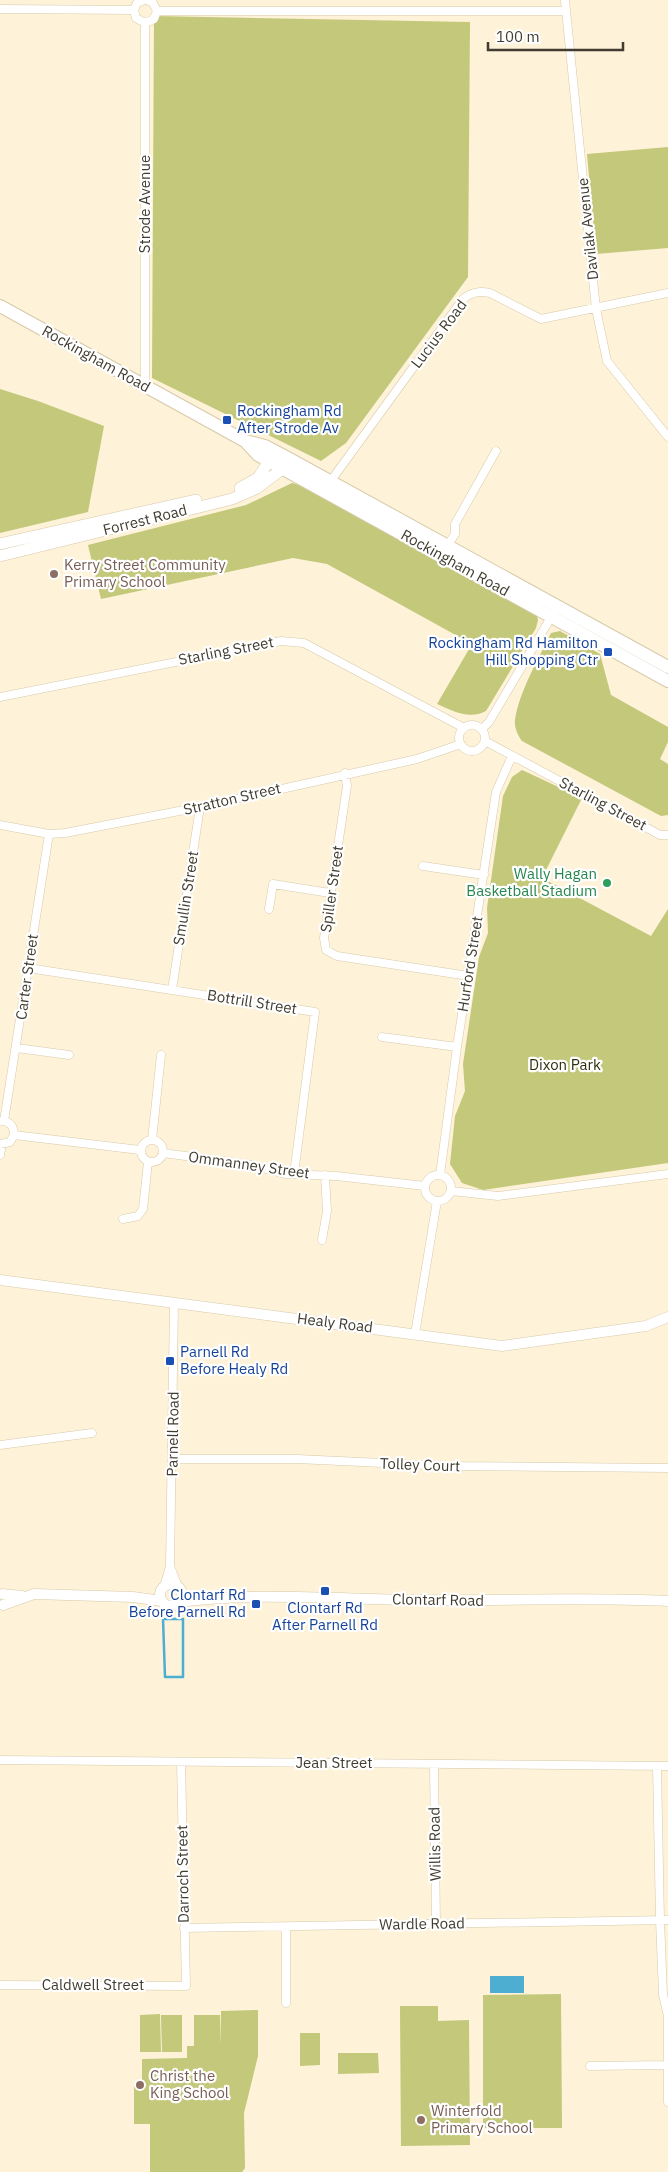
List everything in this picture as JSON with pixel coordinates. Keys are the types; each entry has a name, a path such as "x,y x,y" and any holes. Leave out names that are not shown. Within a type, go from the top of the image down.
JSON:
{"main road":[{"name":"Rockingham Road","path":"0,306 245,441 268,448 448,545 668,681"},
{"name":"Rockingham Road","path":"245,441 258,455 282,469 555,611 668,667"},
{"name":"Forrest Road","path":"0,544 229,493 252,483 258,478 269,461"},
{"name":"Forrest Road","path":"0,556 232,499 269,481 282,469"}],"street":[{"path":"145,0 153,3 157,11 154,20 145,23 136,18 134,10 137,3 145,0"},
{"name":"Davilak Avenue","path":"565,0 596,309 607,361 668,437"},
{"path":"0,9 134,10"},
{"path":"157,11 566,11"},
{"name":"Strode Avenue","path":"145,23 145,385"},
{"name":"Lucius Road","path":"330,482 463,299 469,295 482,292 490,293 541,319 668,293"},
{"path":"448,545 455,534 455,524 496,451"},
{"path":"482,729 489,722 555,611"},
{"name":"Starling Street","path":"0,697 281,641 304,643 464,728"},
{"path":"475,725 482,729 485,741 480,749 472,751 464,748 461,744 460,736 464,728 475,725"},
{"name":"Starling Street","path":"485,741 660,835 668,835"},
{"name":"Stratton Street","path":"0,825 49,834 65,833 200,807 345,773 417,759 461,744"},
{"name":"Hurford Street","path":"440,1175 457,1047 496,792 512,756"},
{"name":"Spiller Street","path":"345,773 347,786 324,938 326,950 337,956 469,976"},
{"name":"Smullin Street","path":"172,990 200,807"},
{"name":"Carter Street","path":"2,1121 17,1048 49,834"},
{"path":"423,866 484,875"},
{"path":"269,909 273,884 330,893"},
{"name":"Bottrill Street","path":"28,968 315,1012 294,1174"},
{"path":"382,1037 457,1047"},
{"path":"17,1048 69,1055"},
{"path":"152,1140 161,1055"},
{"path":"0,1155 1,1144 10,1142 14,1135 12,1126 2,1121"},
{"path":"14,1135 140,1150"},
{"path":"152,1140 158,1142 162,1147 163,1153 160,1159 155,1162 148,1162 144,1160 140,1150 142,1145 152,1140"},
{"name":"Ommanney Street","path":"163,1153 252,1165 285,1174 425,1186"},
{"path":"123,1219 138,1216 142,1209 148,1162"},
{"path":"451,1191 498,1196 668,1174"},
{"path":"440,1175 447,1178 451,1184 451,1191 443,1201 437,1202 430,1199 426,1193 425,1186 428,1180 440,1175"},
{"path":"322,1240 327,1211 325,1176"},
{"path":"415,1334 437,1202"},
{"name":"Healy Road","path":"0,1280 502,1346 646,1326 668,1317"},
{"name":"Parnell Road","path":"163,1588 170,1566 174,1302"},
{"path":"0,1445 92,1433"},
{"name":"Tolley Court","path":"173,1459 296,1459 446,1466 668,1468"},
{"name":"Parnell Road","path":"170,1566 179,1589"},
{"path":"26,1596 2,1607 1,1593 26,1596 42,1594 133,1597 162,1601 170,1606 179,1602 182,1597 179,1589 172,1584 133,1597"},
{"path":"162,1601 160,1595 163,1588"},
{"name":"Clontarf Road","path":"179,1589 208,1598"},
{"name":"Clontarf Road","path":"179,1602 208,1598 282,1596 491,1601 582,1599 668,1601"},
{"name":"Jean Street","path":"0,1760 668,1766"},
{"name":"Darroch Street","path":"181,1762 186,1986"},
{"name":"Willis Road","path":"434,1764 436,1924"},
{"path":"657,1766 664,1920 663,1995 668,2017 668,2102"},
{"name":"Wardle Road","path":"184,1928 664,1920"},
{"path":"286,1927 286,2003"},
{"name":"Caldwell Street","path":"0,1985 186,1986"},
{"path":"590,2066 667,2065"}],"green space":[{"path":"154,16 470,22 468,277 346,443 321,461 152,378"},
{"path":"668,147 668,248 596,254 587,154"},
{"path":"0,389 104,426 88,512 0,533"},
{"path":"292,483 306,487 536,612 538,620 536,628 486,711 480,714 467,715 437,704 472,644 327,564 293,558 101,599 88,545 246,505"},
{"path":"560,631 600,654 611,695 668,727 668,742 660,759 668,764 668,815 661,816 522,741 519,737 515,720 525,687 551,633"},
{"name":"Dixon Park","path":"522,770 582,798 542,878 651,936 668,909 668,1163 483,1190 462,1183 450,1164 455,1116 465,1091 463,1064 479,957 488,933 487,908 503,796 512,777"},
{"path":"561,1994 562,2128 483,2128 483,1995"},
{"path":"400,2006 438,2006 438,2021 469,2020 470,2145 401,2146"},
{"path":"258,2010 258,2056 244,2113 245,2168 242,2172 150,2172 150,2124 134,2124 134,2086 142,2086 142,2059 187,2058 187,2046 194,2046 194,2015 220,2015 221,2046 221,2011"},
{"path":"160,2014 161,2052 140,2052 140,2015"},
{"path":"161,2015 182,2015 182,2052 162,2052"},
{"path":"300,2033 320,2033 320,2065 300,2066"},
{"path":"338,2053 378,2053 379,2073 338,2074"}],"water":[{"path":"490,1976 524,1976 524,1993 490,1993"}],"waterway":[{"path":"163,1619 183,1619 183,1677 165,1677 163,1619"}],"place":[{"name":"Rockingham Rd After Strode Av","path":"227,420"},
{"name":"Kerry Street Community Primary School","path":"54,574"},
{"name":"Rockingham Rd Hamilton Hill Shopping Ctr","path":"608,652"},
{"name":"Wally Hagan Basketball Stadium","path":"607,883"},
{"name":"Parnell Rd Before Healy Rd","path":"170,1361"},
{"name":"Clontarf Rd After Parnell Rd","path":"325,1591"},
{"name":"Clontarf Rd Before Parnell Rd","path":"256,1604"},
{"name":"Christ the King School","path":"140,2085"},
{"name":"Winterfold Primary School","path":"421,2120"}]}
